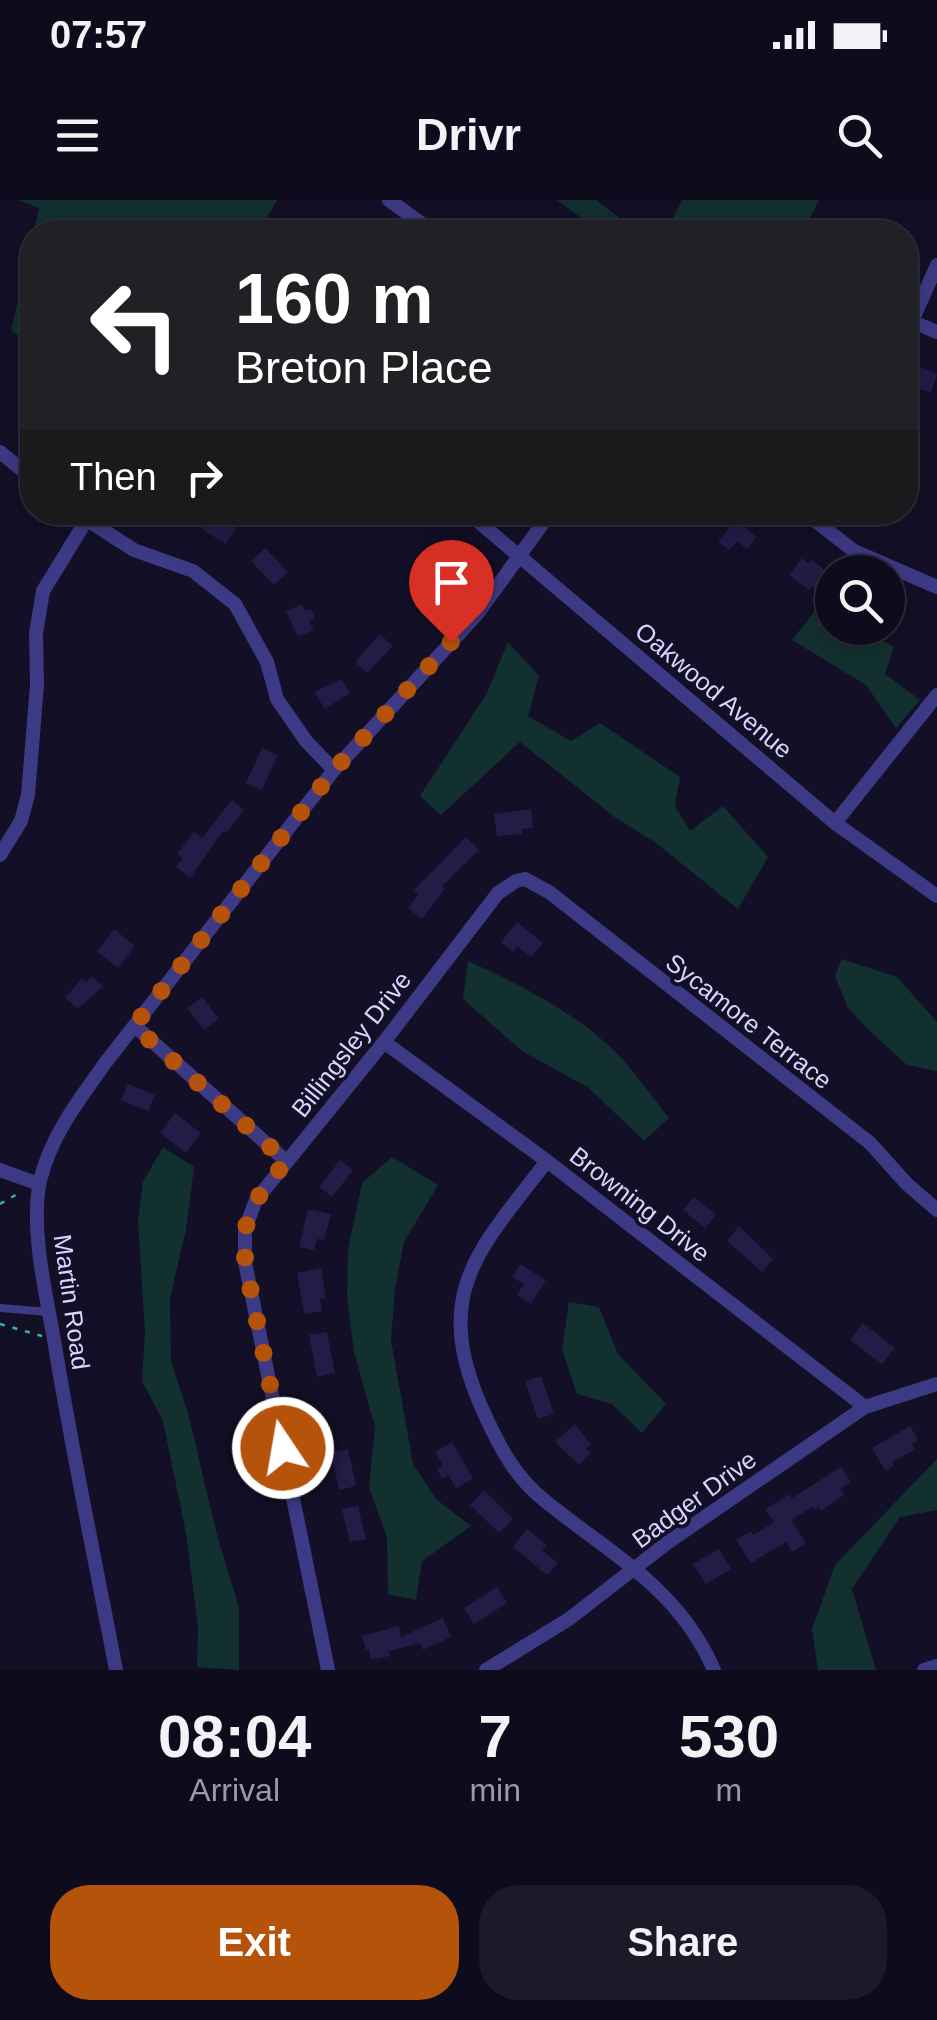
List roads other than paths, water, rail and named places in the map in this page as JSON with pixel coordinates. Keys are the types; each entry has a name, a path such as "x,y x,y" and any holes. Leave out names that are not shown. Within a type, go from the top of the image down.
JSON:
{"street":[{"path":"389,200 416,220"},
{"path":"918,301 937,265"},
{"path":"0,452 20,468"},
{"path":"0,855 21,821 28,795 37,685 36,633 43,591 76,525"},
{"path":"93,525 134,550 192,571 236,604 262,650 277,699 306,740 334,770"},
{"name":"Oakwood Avenue","path":"483,525 835,823 937,896"},
{"name":"Martin Road","path":"116,1670 49,1312 38,1226 39,1184 48,1156 73,1109 134,1026 334,770 478,613 542,525"},
{"path":"820,525 854,552 937,587"},
{"path":"835,823 937,695"},
{"name":"Billingsley Drive","path":"328,1670 245,1262 245,1229 256,1200 384,1042 498,892 525,879"},
{"name":"Sycamore Terrace","path":"525,879 549,892 870,1144 937,1210"},
{"path":"134,1026 286,1161"},
{"name":"Browning Drive","path":"384,1042 547,1161 865,1407"},
{"path":"547,1161 478,1253 462,1301 462,1355 480,1403 514,1470 544,1500 637,1568 678,1612 714,1670"},
{"path":"0,1170 39,1184"},
{"name":"Badger Drive","path":"486,1670 569,1620 667,1543 865,1407 937,1384"},
{"path":"924,1670 937,1666"}],"lane":[{"path":"0,1308 49,1312"}]}
